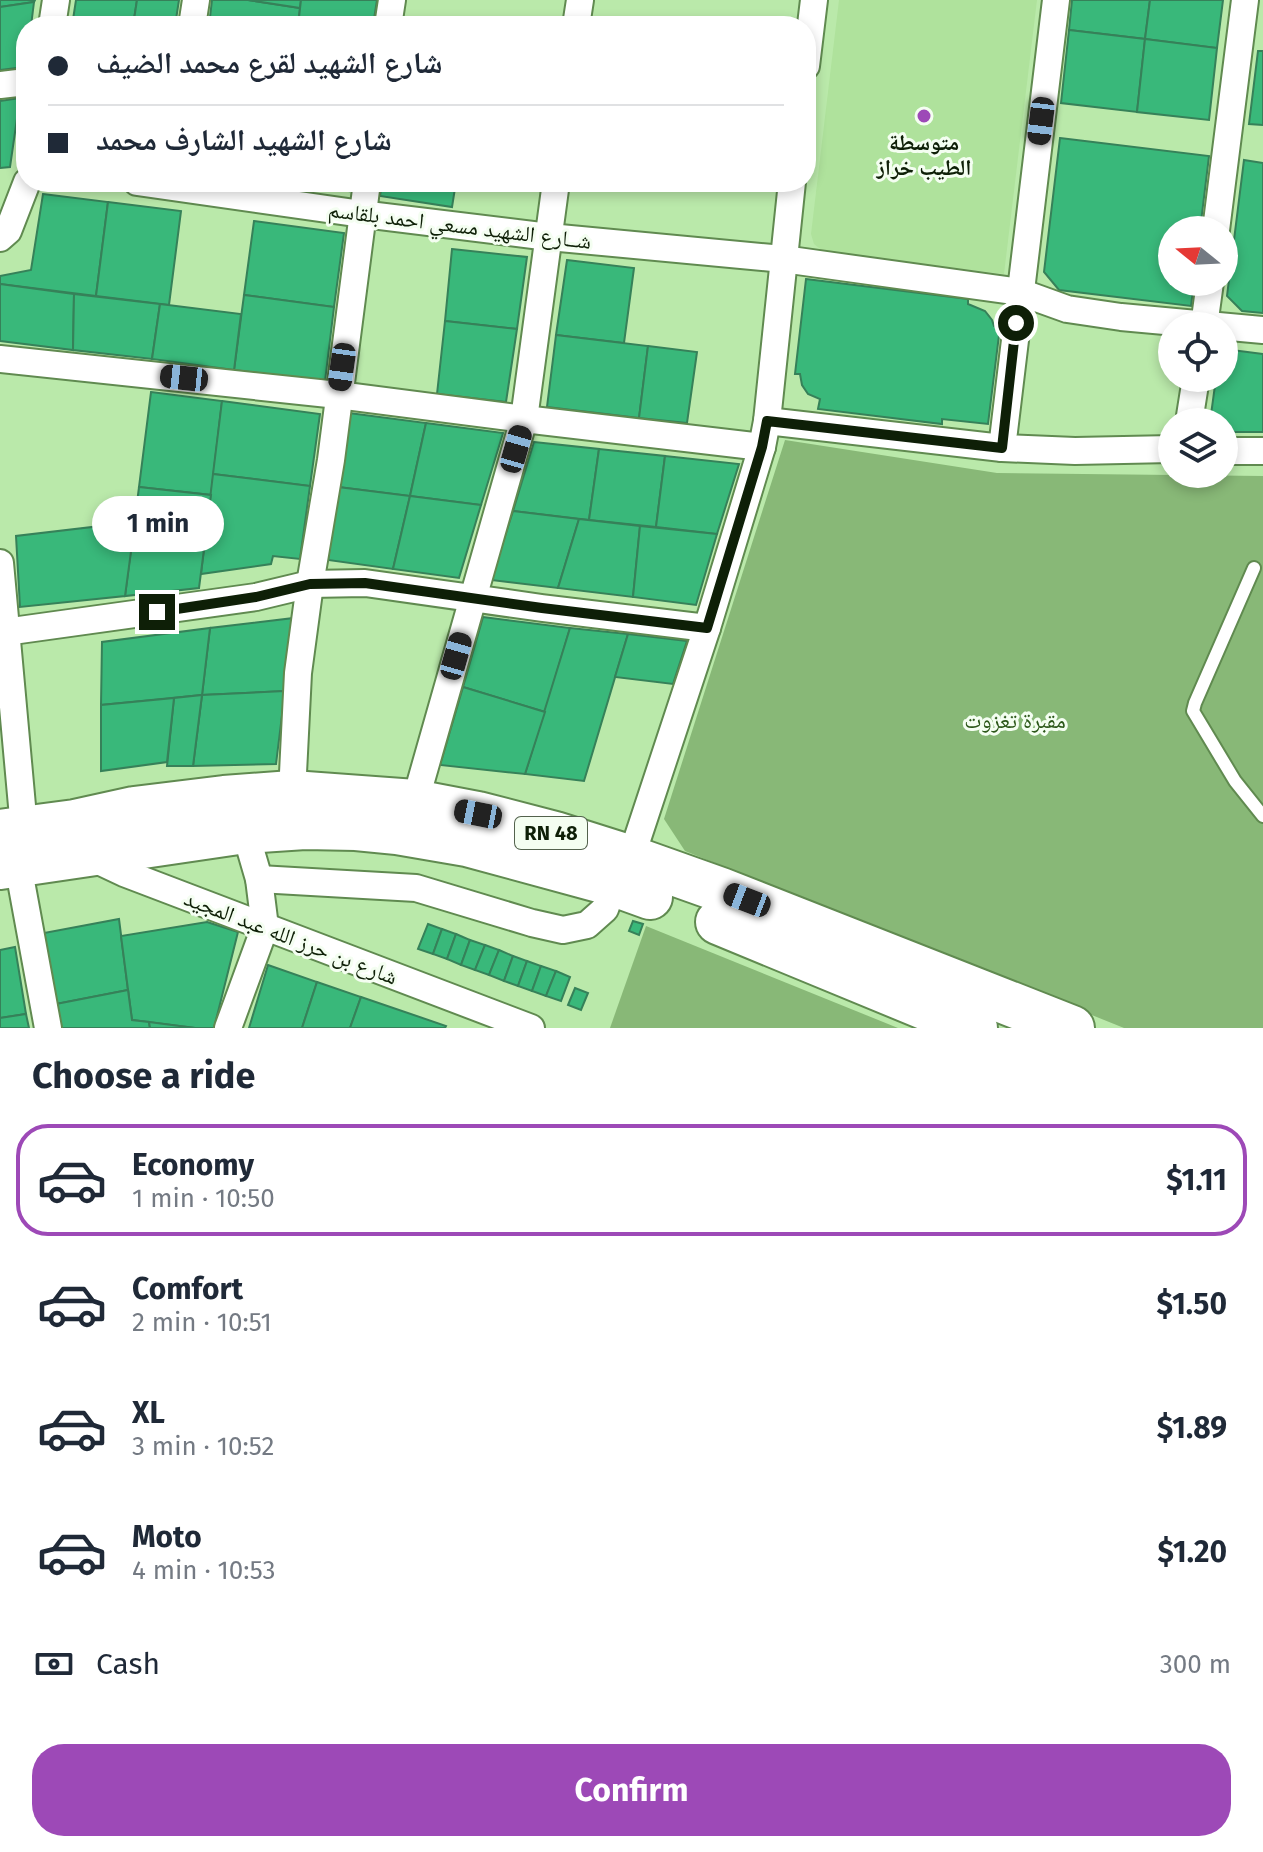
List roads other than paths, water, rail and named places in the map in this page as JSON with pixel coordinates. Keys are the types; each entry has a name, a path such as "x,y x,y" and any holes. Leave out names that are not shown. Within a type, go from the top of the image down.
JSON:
{"highway":[{"name":"RN 48","path":"80,838 134,809 292,793 415,802 478,814 555,834 693,912 961,1025"},
{"name":"RN 48","path":"11,848 80,838 305,827 397,832 721,890 1072,1028"}],"street":[{"path":"1002,448 1056,0"},
{"path":"1218,216 1245,0"},
{"path":"0,238 8,231 23,192"},
{"name":"شــارع الشهيد مسعي احمد بلقاسم","path":"223,192 362,214 549,237 783,259 1020,292 1067,309 1158,321"},
{"path":"292,793 298,673 331,460 365,192"},
{"path":"415,802 524,419 555,192"},
{"path":"259,879 416,888 563,930 587,925 605,909 622,871 707,628 764,434 791,192"},
{"name":"شــارع الشهيد مسعي احمد بلقاسم","path":"1238,328 1263,330"},
{"path":"0,359 338,395 524,419 1002,448 1158,449"},
{"path":"1238,451 1263,451"},
{"path":"0,563 11,848 48,1028"},
{"path":"5,632 256,597 310,584 365,583 707,628"},
{"path":"228,1028 265,927 259,879 245,831"},
{"name":"شارع بن حرز الله عبد المجيد","path":"80,838 124,873 531,1028"}],"lane":[{"path":"1254,568 1193,711 1235,781 1263,816"}],"place":[{"name":"متوسطة الطيب خراز","path":"924,116"}],"park label":[{"name":"مقبرة تغزوت","path":"1015,720"}]}
